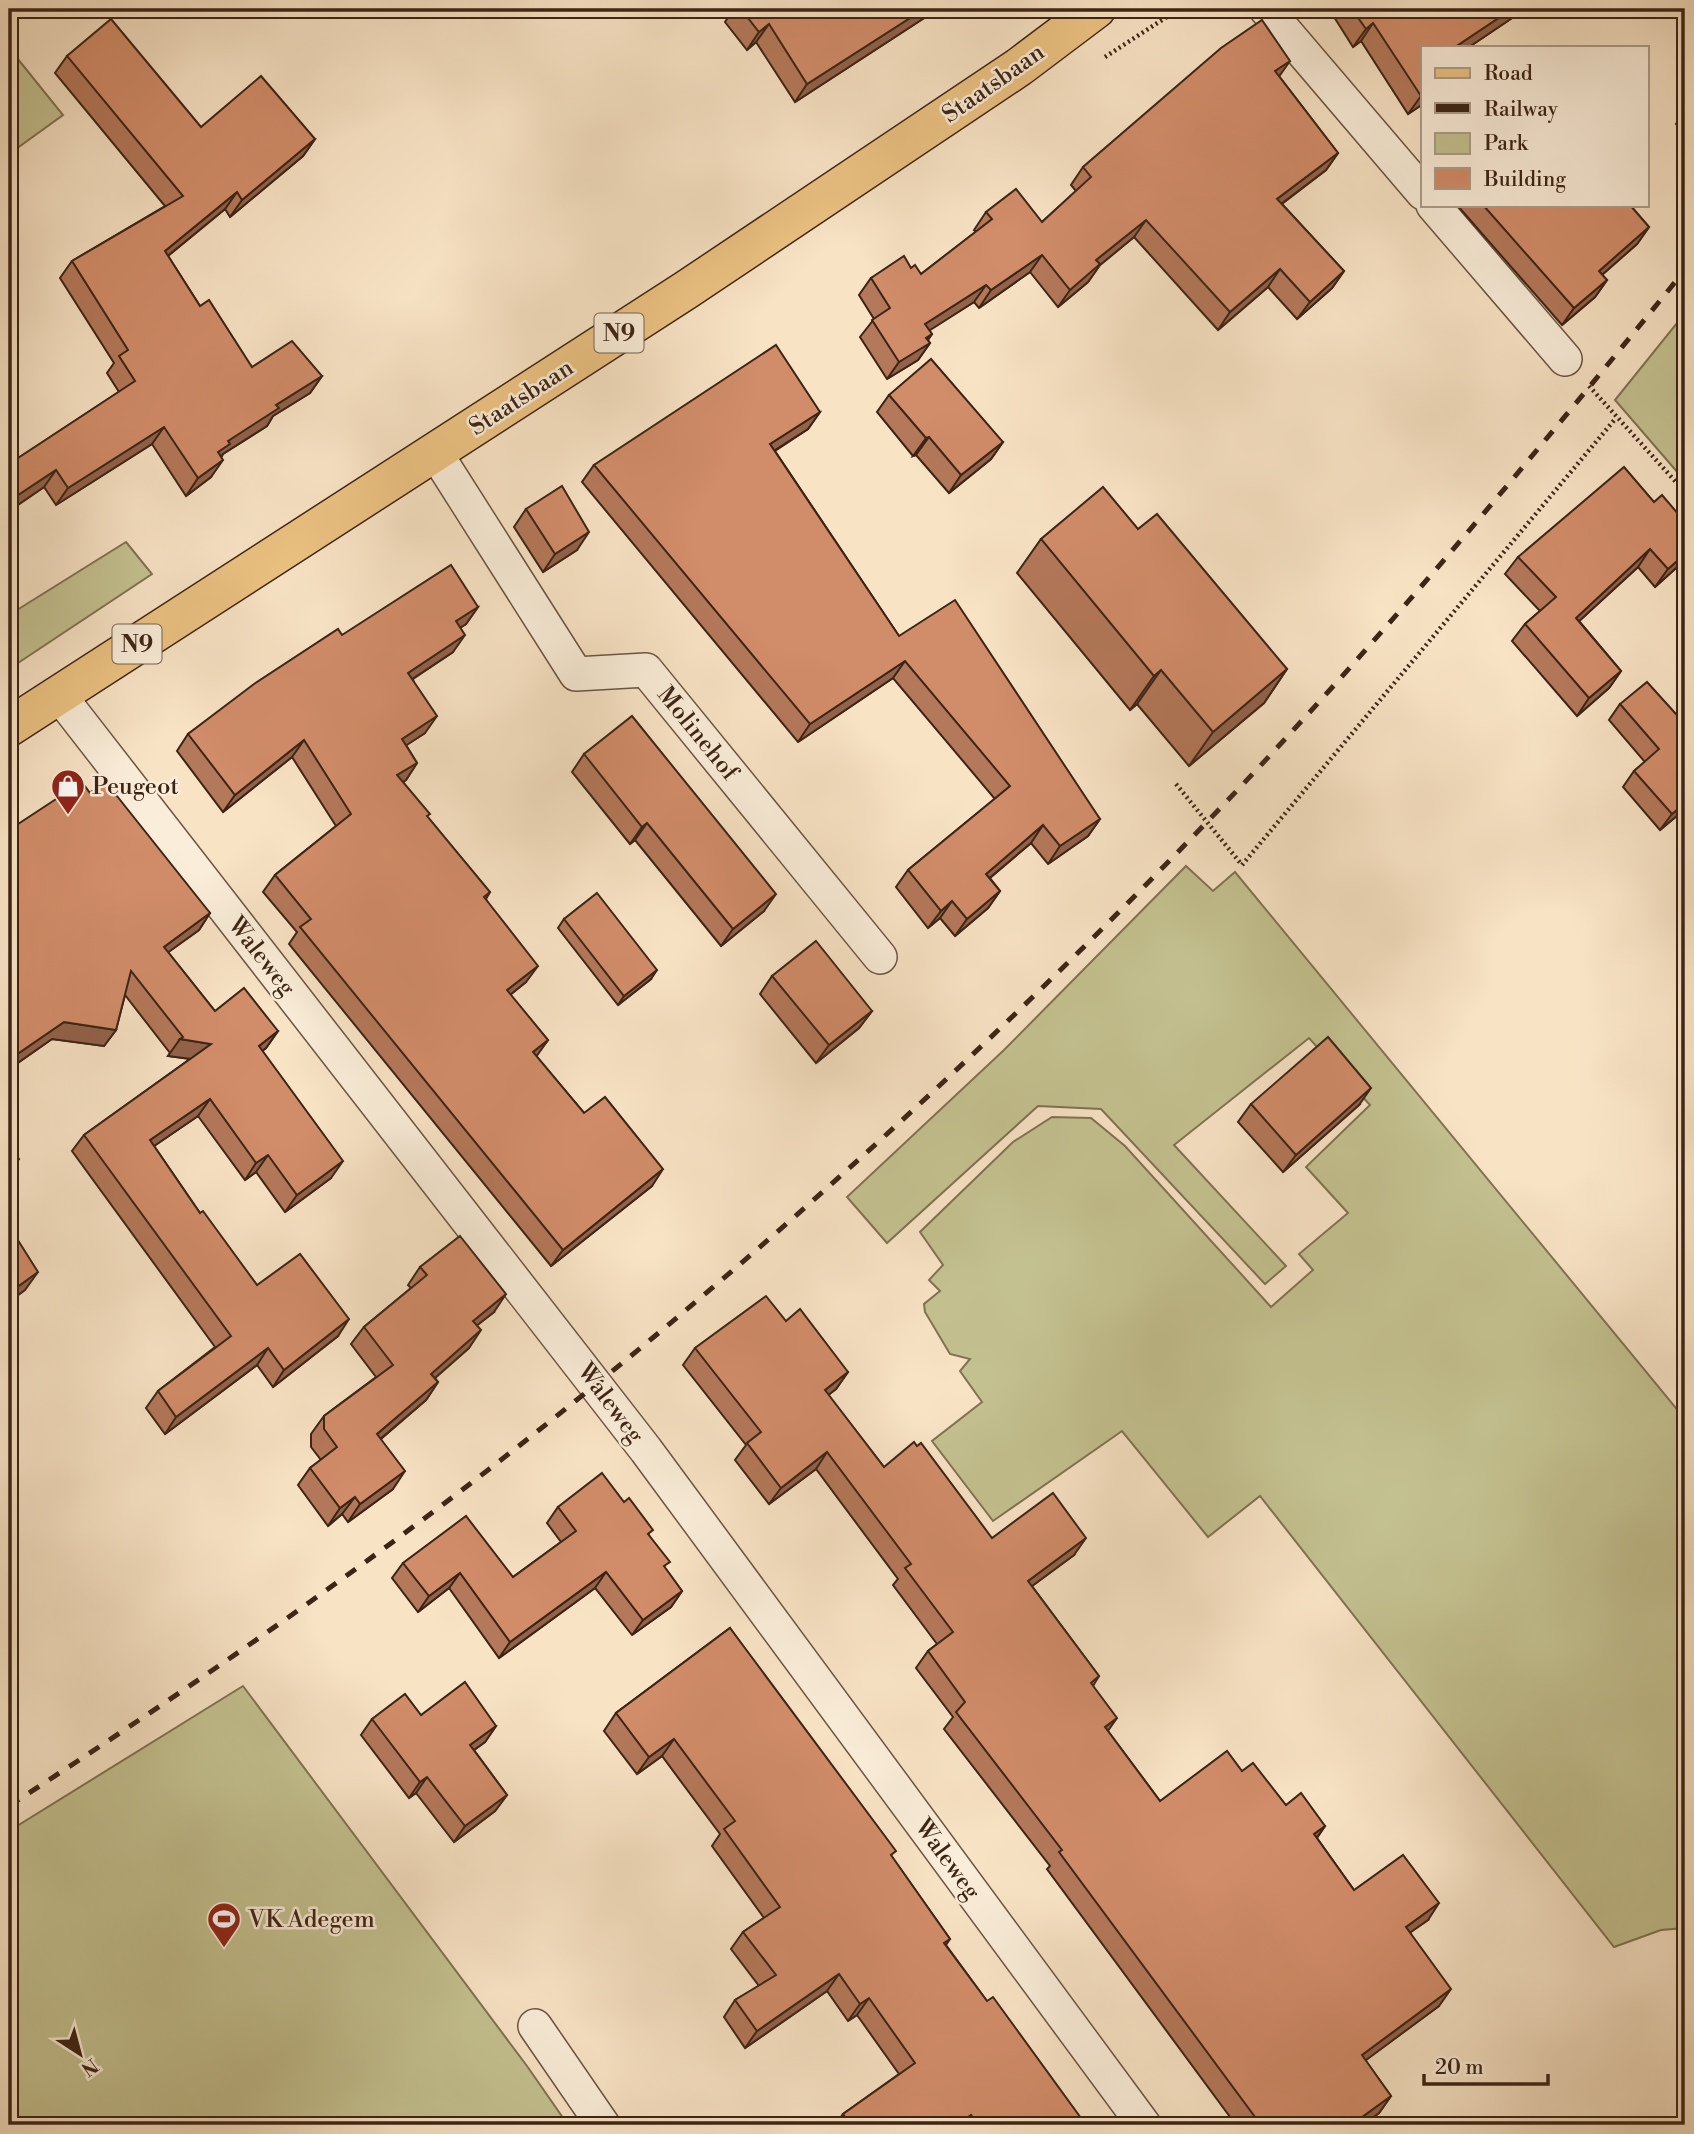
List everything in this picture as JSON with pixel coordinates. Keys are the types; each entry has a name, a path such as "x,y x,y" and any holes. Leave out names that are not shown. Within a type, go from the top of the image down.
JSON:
{"main road":[{"name":"Staatsbaan","path":"9,727 686,290 996,82 1096,9"}],"street":[{"path":"1266,9 1421,190"},
{"path":"1434,206 1565,359"},
{"name":"Molinehof","path":"435,452 576,674 646,670 880,957"},
{"name":"Waleweg","path":"59,695 646,1450 1144,2125"},
{"path":"535,2026 603,2125"}],"path":[{"path":"1565,359 1685,492"},
{"path":"1176,784 1242,865 1616,418"}],"green space":[{"path":"9,48 63,115 9,154"},
{"path":"1685,313 1685,481 1615,400"},
{"path":"126,542 152,574 9,669 9,615"},
{"path":"1186,866 1213,891 1235,872 1685,1419 1685,1928 1661,1930 1614,1947 1260,1496 1208,1537 1122,1431 993,1521 932,1441 982,1402 960,1371 970,1359 950,1354 925,1312 924,1304 940,1291 929,1280 943,1265 920,1232 1013,1142 1052,1117 1091,1118 1125,1146 1271,1307 1313,1270 1299,1254 1348,1213 1306,1167 1370,1105 1309,1038 1174,1145 1286,1266 1265,1284 1101,1109 1038,1106 887,1243 847,1197 1004,1050"},
{"name":"VK Adegem","path":"243,1686 527,2066 568,2125 9,2125 9,1831"}],"building":[{"path":"741,9 924,9 807,84 769,24 759,32"},
{"path":"1352,9 1512,9 1456,46 1421,46 1421,96 1373,23 1366,29"},
{"path":"111,19 201,127 261,76 315,139 242,200 237,192 165,251 200,306 209,300 252,367 292,341 322,376 276,405 279,408 228,441 230,444 218,452 223,460 198,478 164,427 68,488 56,470 9,501 9,464 135,381 119,356 128,350 72,261 183,196 67,56"},
{"path":"1262,20 1290,61 1275,71 1338,153 1277,199 1344,271 1310,302 1280,269 1230,312 1146,220 1096,260 1100,264 1070,290 1042,255 991,290 986,285 925,324 932,334 926,338 930,343 899,362 872,320 890,308 871,278 904,256 911,268 915,265 921,274 992,219 986,212 1016,189 1042,222 1091,177 1083,167 1221,48"},
{"path":"1484,206 1631,206 1649,227 1599,271 1607,280 1574,308"},
{"path":"776,345 820,412 770,444 899,636 955,600 1100,819 1060,846 1043,825 986,874 1000,891 967,919 952,901 941,911 908,870 1010,786 905,661 810,724 594,465"},
{"path":"931,359 1003,442 961,475 889,395"},
{"path":"1624,467 1654,502 1662,495 1685,522 1685,554 1668,569 1650,549 1576,618 1621,671 1589,698 1525,624 1556,597 1518,557"},
{"path":"562,486 589,532 555,554 526,509"},
{"path":"1103,487 1138,529 1157,514 1287,669 1213,732 1161,670 1154,676 1041,539"},
{"path":"451,565 478,607 456,621 465,635 408,673 437,716 402,739 417,763 397,775 490,892 484,897 538,966 507,990 548,1040 533,1052 584,1113 605,1097 663,1169 563,1250 300,927 311,919 275,875 351,814 304,740 235,795 188,734 254,684 338,629 342,635"},
{"path":"1647,682 1685,724 1685,803 1672,814 1634,771 1659,749 1620,704"},
{"path":"632,716 776,894 733,929 647,823 642,827 584,754"},
{"path":"105,781 210,913 164,947 215,1011 244,988 278,1031 259,1046 343,1161 297,1195 268,1155 256,1163 210,1099 150,1140 200,1213 203,1211 257,1285 300,1254 349,1319 284,1370 268,1348 176,1417 158,1391 231,1336 84,1135 211,1044 180,1039 183,1037 131,971 116,1030 64,1022 13,1057 9,1051 9,830 82,782 90,793"},
{"path":"597,893 657,970 624,996 564,919"},
{"path":"816,941 872,1011 829,1045 772,976"},
{"path":"1328,1037 1371,1088 1296,1155 1251,1104"},
{"path":"9,1144 19,1159 9,1166"},
{"path":"9,1226 38,1272 9,1293"},
{"path":"460,1236 506,1294 473,1321 481,1330 431,1374 438,1382 377,1434 405,1471 360,1504 355,1497 340,1508 310,1468 337,1447 324,1429 324,1416 393,1365 364,1327 427,1275 420,1267"},
{"path":"766,1296 786,1321 800,1309 848,1372 825,1390 884,1467 914,1442 917,1446 921,1443 992,1538 1053,1493 1086,1538 1028,1581 1099,1676 1091,1683 1117,1718 1105,1727 1160,1801 1227,1751 1242,1771 1253,1763 1286,1805 1301,1793 1325,1826 1314,1834 1354,1890 1403,1855 1439,1903 1406,1927 1451,1989 1362,2055 1391,2096 1351,2125 1261,2125 1059,1852 1062,1850 956,1712 965,1702 928,1651 953,1632 905,1568 911,1564 827,1452 781,1488 747,1443 761,1432 695,1348"},
{"path":"602,1473 624,1502 629,1498 653,1530 648,1534 670,1562 664,1566 682,1591 643,1620 606,1572 510,1642 460,1573 429,1596 403,1563 466,1516 513,1577 576,1531 558,1507"},
{"path":"730,1628 896,1851 891,1855 950,1939 944,1943 987,2001 993,1997 1086,2125 978,2125 971,2115 958,2125 851,2125 843,2114 915,2063 869,1998 860,2004 839,1974 757,2031 735,2000 776,1975 743,1932 780,1907 724,1829 735,1821 674,1739 649,1757 616,1713"},
{"path":"465,1682 496,1726 470,1745 507,1795 465,1826 427,1777 420,1782 372,1719 405,1694 421,1715"}],"railway":[{"path":"9,1806 252,1643 488,1470 676,1319 947,1079 1120,911 1329,691 1569,412 1685,270"}],"place":[{"name":"Peugeot","path":"68,816"},
{"name":"VK Adegem","path":"224,1949"}]}
